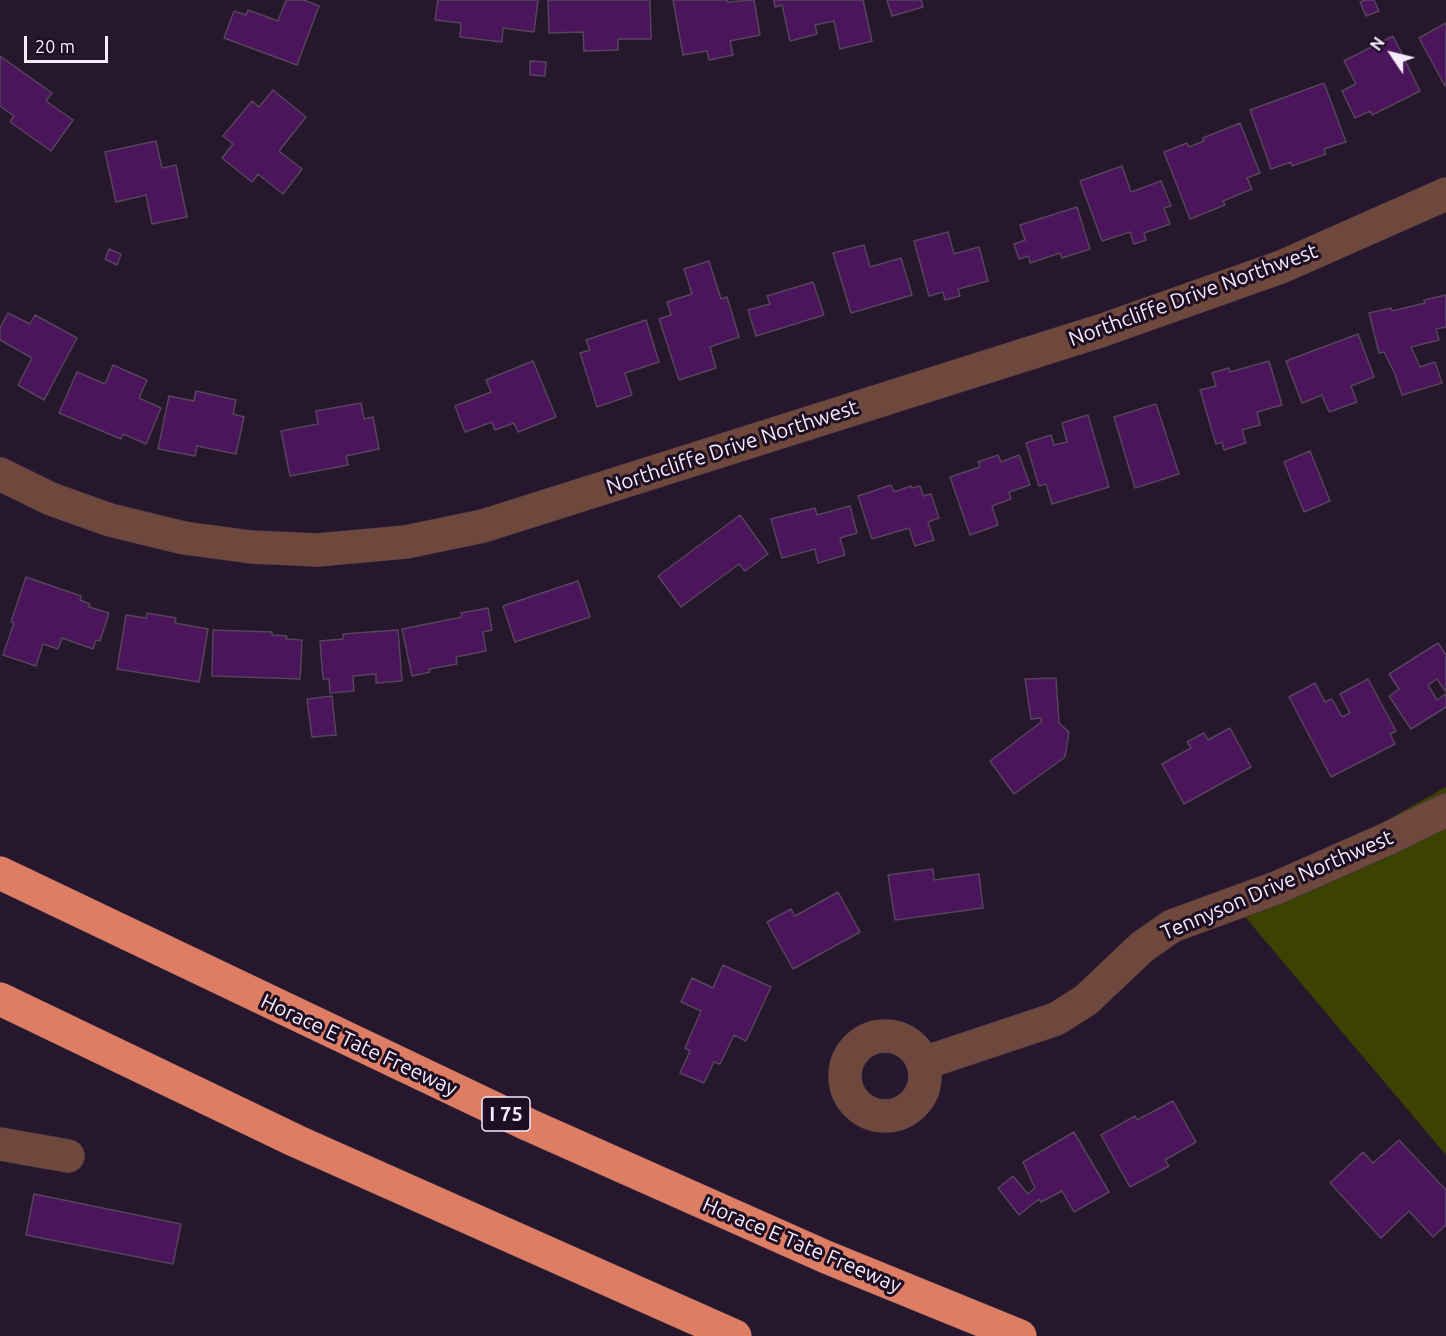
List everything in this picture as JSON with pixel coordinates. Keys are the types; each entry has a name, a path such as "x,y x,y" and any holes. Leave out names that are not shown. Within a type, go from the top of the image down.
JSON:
{"highway":[{"name":"Horace E Tate Freeway","path":"0,873 539,1130 826,1257 1020,1336"},
{"path":"0,999 296,1141 735,1336"}],"street":[{"name":"Northcliffe Drive Northwest","path":"0,474 51,499 110,520 184,538 251,547 317,550 406,542 483,526 1103,330 1281,267 1446,194"},
{"name":"Tennyson Drive Northwest","path":"924,1063 1056,1019 1086,1000 1142,947 1172,926 1276,888 1446,810"},
{"path":"0,1144 68,1156"}],"green space":[{"path":"1446,787 1446,1155 1235,905"}],"building":[{"path":"286,0 304,0 319,6 297,65 224,38 234,11 246,15 248,10 278,21"},
{"path":"438,0 538,0 534,32 503,28 502,42 460,37 461,23 435,20"},
{"path":"548,0 650,0 651,39 618,39 618,50 584,51 583,32 549,33"},
{"path":"673,0 727,0 728,2 754,0 760,35 730,41 733,55 709,60 707,51 683,55"},
{"path":"774,0 863,0 872,41 840,49 834,21 815,25 817,34 790,41 782,5 775,7"},
{"path":"887,0 921,0 923,7 892,16"},
{"path":"1374,0 1379,11 1366,16 1360,2"},
{"path":"1446,23 1446,85 1445,86 1419,38"},
{"path":"1393,36 1420,91 1372,115 1370,111 1355,118 1342,91 1356,84 1344,61"},
{"path":"0,56 52,93 46,101 73,120 51,151 10,122 14,116 0,106"},
{"path":"530,61 546,62 545,76 530,75"},
{"path":"1324,83 1346,142 1324,149 1326,154 1292,166 1291,162 1271,169 1250,110"},
{"path":"273,90 306,117 279,151 302,169 283,194 258,174 252,182 222,158 233,144 223,136 252,101 259,107"},
{"path":"1240,123 1260,173 1247,178 1252,189 1223,201 1225,205 1190,219 1164,152 1187,143 1189,147 1204,141 1203,138"},
{"path":"156,141 162,168 176,165 187,217 152,224 146,195 116,202 105,152"},
{"path":"1122,166 1131,192 1161,181 1171,206 1164,208 1170,224 1144,233 1146,240 1134,244 1130,232 1102,241 1080,181"},
{"path":"1077,207 1090,249 1062,258 1060,253 1030,263 1029,256 1019,259 1014,244 1025,240 1020,225"},
{"path":"948,232 954,254 979,247 988,281 958,289 960,296 945,300 943,292 929,296 914,241"},
{"path":"864,245 870,267 901,258 912,295 851,313 833,253"},
{"path":"109,249 121,254 117,265 105,259"},
{"path":"709,261 721,299 727,297 739,337 710,347 716,368 679,380 659,319 671,315 667,302 692,294 684,269"},
{"path":"813,282 824,315 756,336 748,310 770,304 767,296"},
{"path":"1446,295 1446,327 1436,329 1439,340 1411,347 1420,367 1435,362 1442,383 1402,395 1384,352 1379,353 1369,313 1391,308 1392,311"},
{"path":"8,313 30,324 35,315 77,338 44,400 18,385 32,358 0,340 0,328"},
{"path":"646,320 659,362 625,373 632,395 597,407 580,353 590,350 586,340"},
{"path":"1358,334 1374,377 1351,386 1357,402 1329,412 1322,395 1302,403 1286,361"},
{"path":"533,361 556,417 518,432 514,423 495,430 492,422 465,432 455,406 491,392 486,380"},
{"path":"1269,361 1282,405 1257,412 1260,425 1242,430 1246,443 1224,450 1222,442 1216,444 1200,390 1216,386 1212,373 1229,368 1230,372"},
{"path":"113,365 147,380 139,398 161,408 146,444 123,434 121,439 59,413 77,372 105,384"},
{"path":"196,391 236,400 233,414 244,417 236,454 197,446 195,456 158,449 169,396 194,401"},
{"path":"361,403 364,419 373,417 379,449 346,456 348,465 290,476 281,431 318,424 316,411"},
{"path":"1156,404 1179,474 1135,488 1114,417"},
{"path":"1088,415 1109,487 1052,504 1046,484 1039,486 1026,443 1051,435 1054,445 1067,442 1062,423"},
{"path":"1310,451 1330,501 1304,512 1284,462"},
{"path":"998,455 1001,462 1019,455 1030,485 1009,492 1011,499 992,506 998,525 970,535 950,477 980,467 978,462"},
{"path":"891,485 894,492 911,486 912,488 920,486 923,496 931,494 939,518 928,522 934,540 915,546 909,528 872,539 858,496"},
{"path":"850,506 857,533 840,538 845,555 818,563 815,549 782,558 771,519 815,508 817,515"},
{"path":"740,515 768,554 745,571 739,564 681,607 658,576"},
{"path":"26,577 81,596 80,600 90,604 89,607 109,613 100,641 96,640 93,649 62,638 58,649 43,644 36,666 3,655"},
{"path":"578,581 590,617 515,642 503,606"},
{"path":"488,608 492,630 483,632 486,651 456,657 457,664 429,669 430,672 412,676 402,629 462,617 461,613"},
{"path":"147,613 176,618 175,623 208,629 199,682 117,669 126,615 146,618"},
{"path":"213,630 272,632 272,635 287,636 286,639 302,640 300,679 212,676"},
{"path":"398,630 402,681 376,683 376,674 353,676 354,691 330,693 329,679 323,679 320,641 343,639 343,634"},
{"path":"1438,643 1446,655 1446,692 1437,679 1428,685 1437,700 1446,694 1446,707 1411,729 1389,696 1399,689 1389,674"},
{"path":"1056,678 1059,723 1069,732 1065,757 1014,794 990,761 1041,722 1041,718 1031,719 1025,679"},
{"path":"1368,679 1396,731 1390,734 1395,744 1331,777 1289,697 1315,683 1325,702 1332,699 1342,717 1350,713 1340,694"},
{"path":"332,696 336,735 312,737 307,699"},
{"path":"1230,728 1251,767 1184,804 1162,764 1191,748 1187,742 1204,733 1208,740"},
{"path":"933,869 934,880 979,874 983,908 895,920 888,875"},
{"path":"838,892 860,932 793,969 767,922 791,909 795,916"},
{"path":"723,965 771,987 746,1041 734,1035 720,1064 714,1062 704,1083 680,1073 690,1051 685,1048 701,1011 681,1002 692,978 713,988"},
{"path":"1173,1101 1196,1142 1165,1160 1169,1166 1130,1187 1101,1135 1135,1116 1137,1120"},
{"path":"1074,1132 1109,1192 1074,1212 1062,1191 1041,1202 1039,1199 1019,1215 998,1188 1013,1176 1028,1194 1035,1188 1023,1162"},
{"path":"1399,1140 1446,1190 1446,1225 1433,1237 1409,1211 1381,1238 1330,1183 1363,1152 1373,1163"},
{"path":"34,1194 181,1224 173,1264 26,1235"}]}
